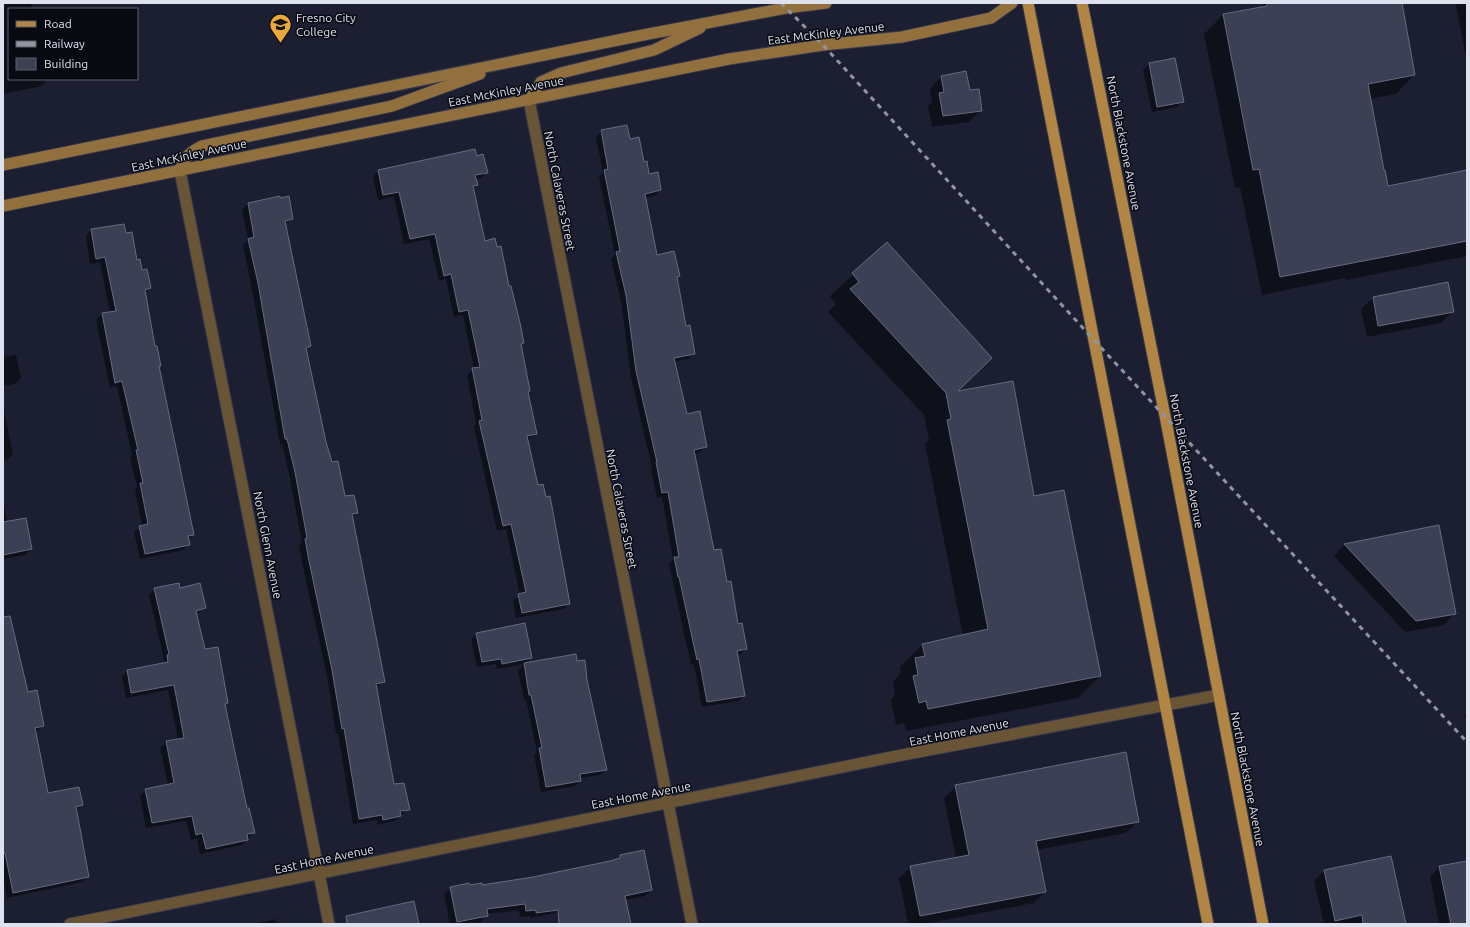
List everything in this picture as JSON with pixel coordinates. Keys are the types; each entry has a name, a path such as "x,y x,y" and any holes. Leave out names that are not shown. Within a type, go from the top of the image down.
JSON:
{"main road":[{"path":"3,165 715,21 826,3"},
{"name":"East McKinley Avenue","path":"3,206 729,59 824,45 902,37 991,18 1012,3"},
{"path":"1028,3 1208,924"},
{"name":"North Blackstone Avenue","path":"1082,3 1165,416 1263,924"},
{"path":"529,100 541,82 561,73 654,50 715,21"},
{"path":"180,171 182,161 190,152 202,146 392,106 516,61"}],"street":[{"name":"North Calaveras Street","path":"529,100 692,924"},
{"name":"North Glenn Avenue","path":"180,171 329,924"},
{"name":"East Home Avenue","path":"70,924 897,756 1219,695"}],"building":[{"path":"1267,3 1402,3 1415,75 1368,84 1388,186 1467,170 1467,241 1280,277 1259,169 1253,170 1223,14 1267,6"},
{"path":"1175,58 1184,102 1157,107 1149,63"},
{"path":"966,71 970,90 979,89 982,111 943,116 939,93 944,92 941,76"},
{"path":"627,125 630,139 639,137 644,162 647,161 649,174 658,172 661,190 645,194 657,255 674,251 680,276 677,277 686,326 690,325 695,354 674,358 687,414 700,411 707,447 694,450 714,550 721,549 727,582 731,581 738,624 742,623 747,649 737,651 745,696 707,702 699,659 697,660 678,577 674,557 679,557 668,492 662,493 657,462 636,371 626,295 616,252 620,251 604,170 608,169 601,130"},
{"path":"475,149 477,156 483,154 488,173 475,175 478,185 473,186 485,241 495,238 497,247 501,246 509,286 511,286 520,323 524,343 521,344 530,391 528,392 537,434 527,436 538,485 543,484 546,497 550,496 570,604 522,613 518,594 526,592 511,524 503,526 479,421 482,420 472,368 480,367 468,310 459,312 451,274 444,276 435,234 410,239 399,192 383,195 378,170"},
{"path":"280,196 280,198 289,196 293,219 285,221 311,346 306,348 326,442 332,462 338,461 345,496 354,495 358,513 352,514 385,682 376,684 394,784 404,783 410,810 400,811 401,816 383,820 382,815 359,819 344,728 342,729 332,670 309,561 305,539 307,538 295,472 287,439 285,439 258,283 248,239 254,237 248,203"},
{"path":"124,224 126,233 132,232 137,260 140,259 142,270 147,269 151,288 145,290 194,535 188,536 190,545 145,554 139,526 148,524 140,483 143,483 136,450 138,450 122,381 115,383 102,313 116,311 105,257 96,259 91,229"},
{"path":"887,242 992,358 958,391 1013,381 1034,496 1064,490 1101,676 928,709 926,701 919,703 913,676 918,675 915,658 925,656 922,644 988,629 947,420 951,419 946,393 850,289 859,282 852,273"},
{"path":"1448,282 1454,312 1378,326 1373,297"},
{"path":"26,518 32,549 3,555 3,522"},
{"path":"1439,525 1456,614 1416,621 1344,544"},
{"path":"179,583 180,588 200,583 206,608 196,611 205,649 218,647 228,703 225,704 247,808 249,808 255,833 247,834 248,840 206,849 202,833 196,835 192,816 152,823 145,789 174,783 166,741 184,738 174,685 131,693 127,670 168,662 167,655 169,654 154,588"},
{"path":"10,616 28,692 37,690 44,726 35,728 48,793 79,787 83,805 76,807 89,877 13,893 5,853 3,853 3,617"},
{"path":"525,623 532,658 502,664 501,659 482,662 476,633"},
{"path":"576,654 577,661 585,660 587,680 607,770 580,774 581,781 546,787 539,748 542,748 531,695 529,695 524,663"},
{"path":"1126,752 1139,822 1036,841 1046,892 920,916 910,866 969,855 955,785"},
{"path":"644,850 652,890 625,896 631,924 559,924 558,910 536,913 536,910 526,911 525,904 487,909 488,916 457,922 450,887 469,883 470,885 482,883 482,885 533,877 610,861 620,858 620,855"},
{"path":"1391,856 1406,924 1363,924 1362,915 1335,921 1324,870"},
{"path":"1467,861 1467,924 1451,924 1439,866"},
{"path":"414,901 419,924 347,924 346,916"}],"railway":[{"path":"781,3 823,45 1467,742"}],"place":[{"name":"Fresno City College","path":"280,44"}]}
